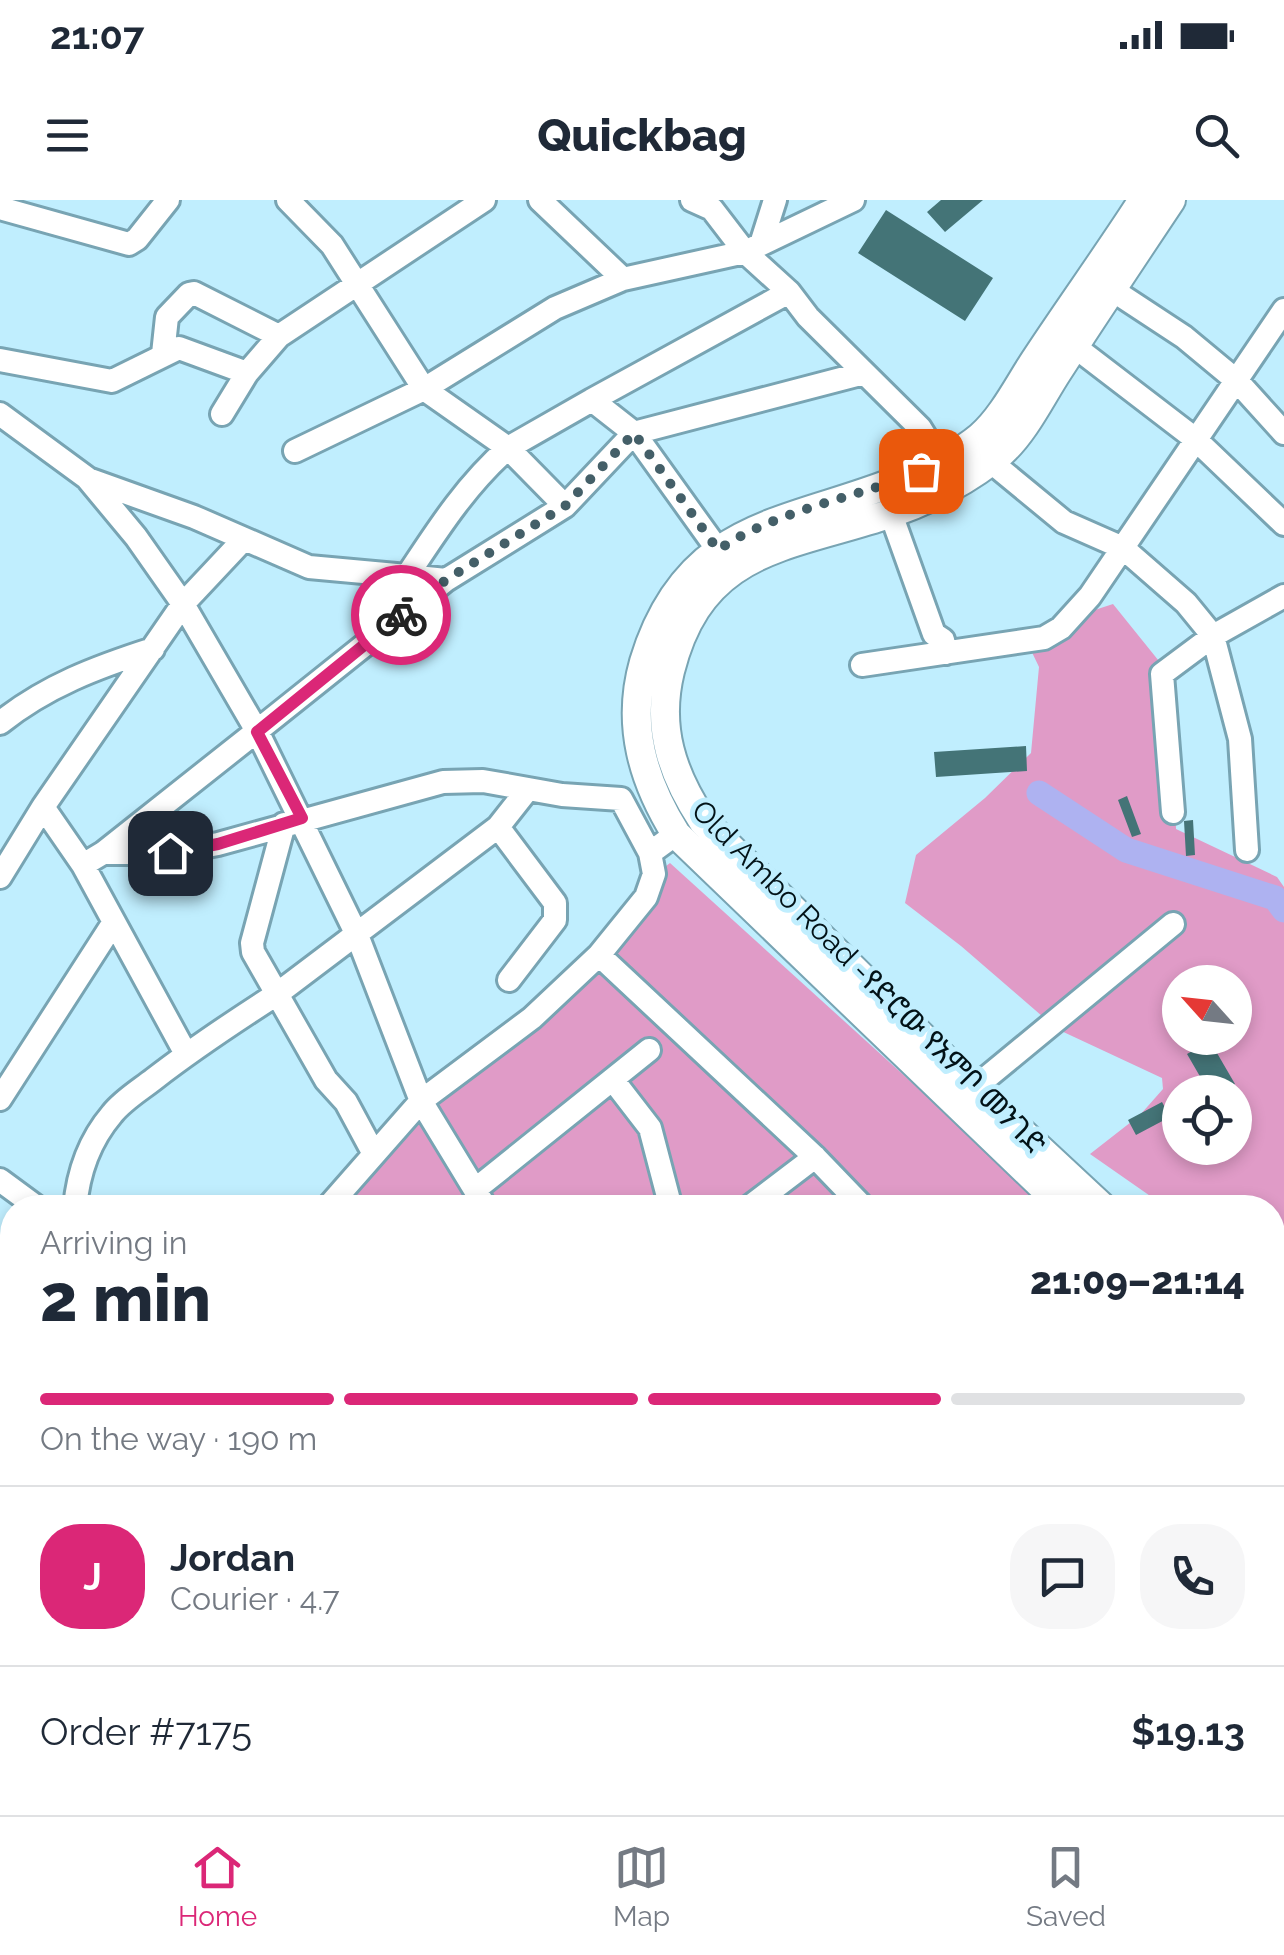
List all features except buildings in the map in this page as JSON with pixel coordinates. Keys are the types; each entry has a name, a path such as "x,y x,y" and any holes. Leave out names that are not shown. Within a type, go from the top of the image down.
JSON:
{"main road":[{"name":"Old Ambo Road -የድሮው የአምቦ መንገድ","path":"1057,1195 974,1088 703,821 682,790 670,760 664,711 674,654 672,628 689,577 718,550 757,528 883,488 941,462 976,440 994,421 1144,200"},
{"name":"Old Ambo Road -የድሮው የአምቦ መንገድ","path":"1056,1195 676,834 647,780 636,727 640,677 650,645 753,556 891,514 961,481 990,461 1015,437 1171,200"}],"street":[{"path":"0,208 129,244 168,200"},
{"path":"288,200 332,244 424,389 508,448 565,506"},
{"path":"222,414 246,372 279,336 484,200"},
{"path":"540,200 623,278"},
{"path":"692,200 712,209 754,246 808,317 920,428 941,462"},
{"path":"754,246 775,200"},
{"path":"295,451 424,389 533,318 623,278 754,246 852,200"},
{"path":"1111,289 1184,338 1238,381 1284,433"},
{"path":"407,576 460,496 508,448 789,292"},
{"path":"163,354 167,317 189,294 279,336"},
{"path":"862,666 1044,638 1060,628 1090,596 1284,310"},
{"path":"1074,346 1194,438 1284,524"},
{"path":"0,360 112,382 179,348 246,372"},
{"path":"93,859 446,580 565,506 634,433 864,373"},
{"path":"592,400 634,433 718,550"},
{"path":"0,414 87,478 184,604 257,732 293,821 358,934 422,1101 476,1195"},
{"path":"990,461 1064,522 1122,548 1173,590 1213,636 1240,739 1246,850"},
{"path":"87,478 194,517 309,567 446,580"},
{"path":"891,514 934,634 943,640 946,653"},
{"path":"5,861 184,604 244,539"},
{"path":"1172,812 1162,674 1213,636 1284,596"},
{"path":"2,718 88,670 153,648"},
{"path":"93,859 170,853 218,844 443,782 483,781 562,795 620,799 650,854 654,874 646,897 599,955 532,1018 422,1101 339,1195"},
{"path":"76,1195 85,1160 109,1117 186,1054 277,994 498,826 528,788"},
{"path":"42,807 93,859 114,922 186,1054"},
{"path":"293,821 252,943 253,952 326,1080 346,1102 374,1154"},
{"path":"498,826 555,903 557,912 509,980"},
{"path":"650,854 676,834"},
{"path":"0,1099 114,922"},
{"path":"974,1088 1173,924"},
{"path":"599,955 852,1195"},
{"path":"486,1195 649,1050"},
{"path":"613,1080 650,1128 668,1195"},
{"path":"765,1195 815,1156"},
{"path":"0,1180 20,1195"}],"shaded area":[{"path":"1113,604 1171,676 1176,829 1277,877 1284,887 1284,1195 1149,1195 1090,1154 1140,1115 1162,1090 1162,1165 1252,1165 1252,1075 1162,1078 1057,1029 905,903 916,855 985,798 1031,753 1039,667 1028,644 1046,626"},
{"path":"670,863 1036,1195 351,1195 443,1093 542,1023 657,873"}],"waterway":[{"path":"1039,793 1126,850 1275,898 1284,910"}],"way so far":[{"path":"401,615 446,580 565,506 634,433 718,550 792,514 883,488 921,471"}],"route":[{"path":"170,853 218,844 302,818 257,732 401,615"}]}
